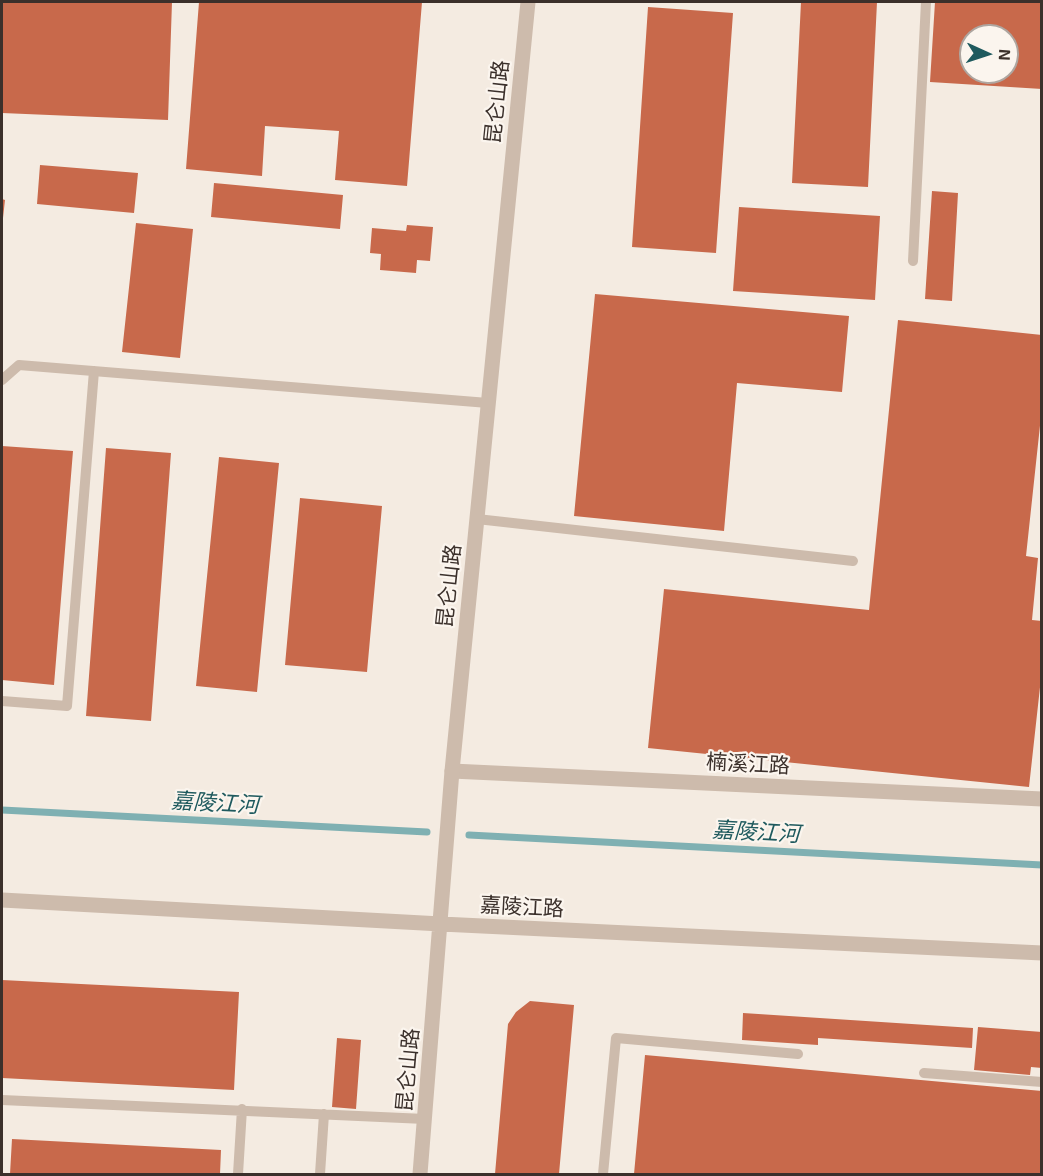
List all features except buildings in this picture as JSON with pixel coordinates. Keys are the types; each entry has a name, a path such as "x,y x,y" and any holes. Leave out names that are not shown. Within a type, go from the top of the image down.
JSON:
{"street":[{"name":"昆仑山路","path":"420,1174 452,771 528,2"},
{"name":"楠溪江路","path":"452,771 1041,799"},
{"name":"嘉陵江路","path":"2,900 1041,953"}],"lane":[{"path":"913,261 926,2"},
{"path":"2,380 19,365 488,403"},
{"path":"2,701 67,706 94,371"},
{"path":"477,519 853,561"},
{"path":"603,1174 615,1038 798,1054"},
{"path":"924,1073 1041,1082"},
{"path":"2,1100 425,1119"},
{"path":"238,1174 242,1109"},
{"path":"320,1174 324,1114"}],"waterway":[{"name":"嘉陵江河","path":"2,810 427,832"},
{"name":"嘉陵江河","path":"469,835 1042,865"}]}
